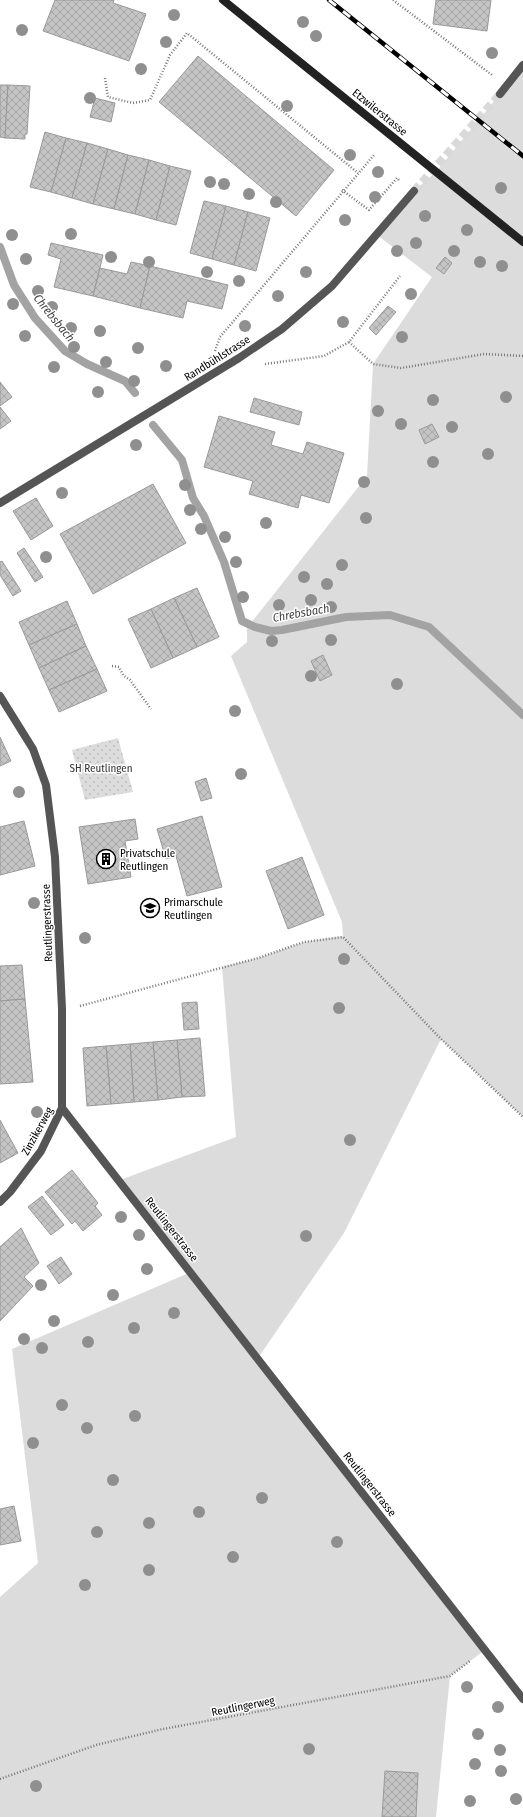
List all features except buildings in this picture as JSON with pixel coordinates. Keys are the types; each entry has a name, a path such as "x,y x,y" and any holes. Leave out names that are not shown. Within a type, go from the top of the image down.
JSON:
{"main road":[{"name":"Etzwilerstrasse","path":"223,0 523,242"}],"street":[{"path":"500,94 523,65"},
{"name":"Randbühlstrasse","path":"0,503 223,367 282,329 332,286 414,191"},
{"name":"Reutlingerstrasse","path":"0,696 33,749 46,784 56,865 62,1009 62,1108 523,1699"},
{"name":"Zinzikerweg","path":"0,1202 10,1192 41,1151 62,1108"}],"path":[{"path":"393,0 506,86"},
{"path":"105,78 108,97 133,103 150,100 170,55 188,33 358,173"},
{"path":"223,367 215,351 220,337 342,190 374,154"},
{"path":"342,190 369,210 397,178 414,191"},
{"path":"266,364 324,356 349,342 400,276"},
{"path":"349,342 373,364 401,368 484,354 523,356"},
{"path":"112,666 119,667 123,675 130,680 151,708"},
{"path":"95,1003 258,958 304,942 343,937 441,1039 523,1117"},
{"name":"Reutlingerweg","path":"0,1779 96,1745 163,1729 450,1676 485,1650"}],"green space":[{"path":"523,66 523,1117 441,1039 344,1233 258,1358 485,1650 450,1676 436,1817 0,1817 0,1597 38,1563 12,1349 191,1272 120,1180 236,1137 222,967 258,958 304,942 343,936 342,922 231,656 247,642 247,628 367,476 373,364 432,277 377,235 414,191 436,172"},
{"name":"SH Reutlingen","path":"118,738 133,792 85,800 72,750"}],"waterway":[{"name":"Chrebsbach","path":"0,247 14,285 35,318 65,351 87,364 125,381 135,393"},
{"name":"Chrebsbach","path":"153,425 182,460 193,498 204,516 224,562 242,621 255,627 271,631 346,617 390,615 429,627 523,715"}],"tunnel":[{"path":"414,191 500,94"}],"railway":[{"path":"329,0 523,156"}],"place":[{"name":"Privatschule Reutlingen","path":"106,859"},
{"name":"Primarschule Reutlingen","path":"150,908"}]}
